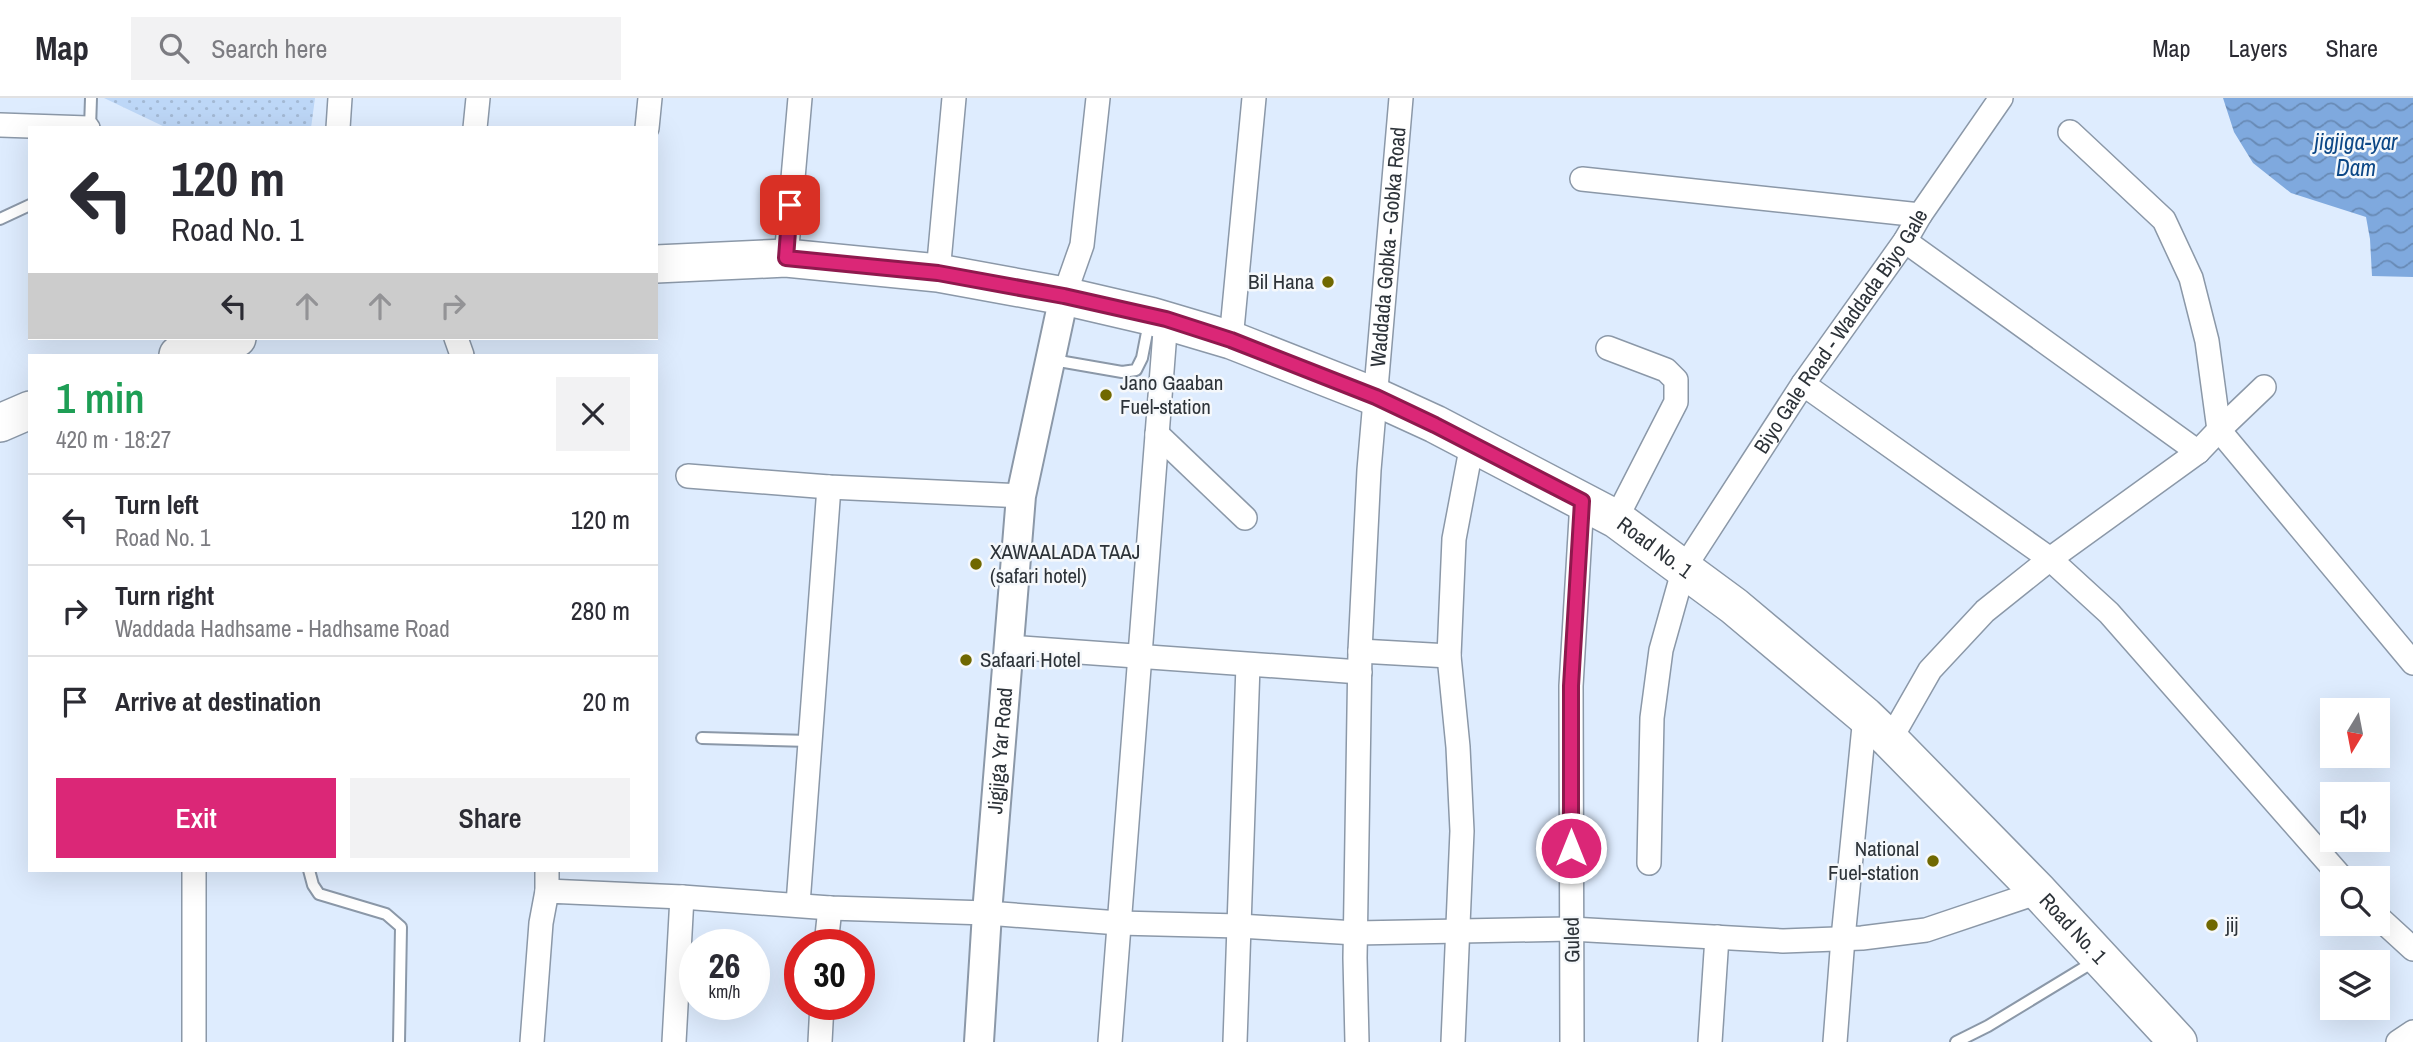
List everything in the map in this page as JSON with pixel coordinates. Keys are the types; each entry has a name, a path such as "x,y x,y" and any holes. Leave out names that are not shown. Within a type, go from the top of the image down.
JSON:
{"highway":[{"name":"Road No. 1","path":"658,264 786,258 938,273 1064,296 1158,317 1231,340 1376,397 1472,444 1616,519 1734,606 1878,728 2039,892 2178,1042"},
{"path":"181,354 230,340"}],"street":[{"path":"338,126 340,98"},
{"path":"475,126 478,98"},
{"path":"648,126 650,98"},
{"path":"786,258 800,98"},
{"path":"938,273 954,98"},
{"path":"1064,296 1082,245 1098,98"},
{"path":"1231,340 1254,98"},
{"name":"Waddada Gobka - Gobka Road","path":"1357,1042 1360,662 1369,470 1401,98"},
{"name":"Biyo Gale Road - Waddada Biyo Gale","path":"1649,863 1652,718 1661,650 1685,568 1803,384 1905,241 2001,98"},
{"path":"0,125 41,126"},
{"path":"2070,132 2164,220 2191,278 2207,341 2219,430 2413,663"},
{"path":"1582,179 1920,215"},
{"path":"1905,241 2199,452"},
{"name":"Jigjiga Yar Road","path":"979,1042 1021,496 1064,296"},
{"path":"1110,1042 1157,434 1158,317"},
{"path":"1608,348 1666,370 1676,380 1676,402 1616,519"},
{"path":"1803,384 2050,559 2109,612 2331,866"},
{"path":"1835,1042 1843,938 1878,728 1985,611 2050,559 2199,452 2264,387"},
{"path":"1157,434 1245,517"},
{"path":"1453,1042 1462,831 1450,656 1454,539 1472,444"},
{"path":"688,476 1021,496"},
{"path":"798,904 829,486"},
{"name":"Guled","path":"1572,1042 1571,686 1582,501"},
{"path":"1009,647 1248,665 1450,656"},
{"path":"1235,1042 1248,665"},
{"path":"194,872 194,1042"},
{"path":"532,1042 547,880 682,897 830,908 987,913 1119,923 1356,933 1571,929 1783,941 1926,930 2039,892"},
{"path":"674,1042 682,897"},
{"path":"828,929 830,908"},
{"path":"2390,928 2413,949"},
{"path":"1710,1042 1717,937"},
{"path":"820,1042 821,1020"},
{"path":"2398,1042 2413,1032"}],"lane":[{"path":"89,126 91,98"},
{"path":"0,219 28,206"},
{"path":"1050,359 1122,372 1136,370 1158,317"},
{"path":"702,738 810,741"},
{"path":"310,872 319,894 386,914 401,927 399,1042"},
{"path":"1956,1042 1988,1026 2100,957"}],"shaded area":[{"path":"104,98 315,98 311,126 163,126"}],"water":[{"name":"jigjiga-yar Dam","path":"2223,98 2413,98 2413,277 2372,276 2366,217 2291,193 2253,163 2234,132"}],"place":[{"name":"Bil Hana","path":"1328,282"},
{"name":"Jano Gaaban Fuel-station","path":"1106,395"},
{"name":"XAWAALADA TAAJ (safari hotel)","path":"976,564"},
{"name":"Safaari Hotel","path":"966,660"},
{"name":"National Fuel-station","path":"1933,861"},
{"name":"jij","path":"2212,925"}],"route":[{"path":"790,205 786,258 938,273 1064,296 1166,319 1231,340 1376,397 1582,501 1571,686 1571,848"}]}
